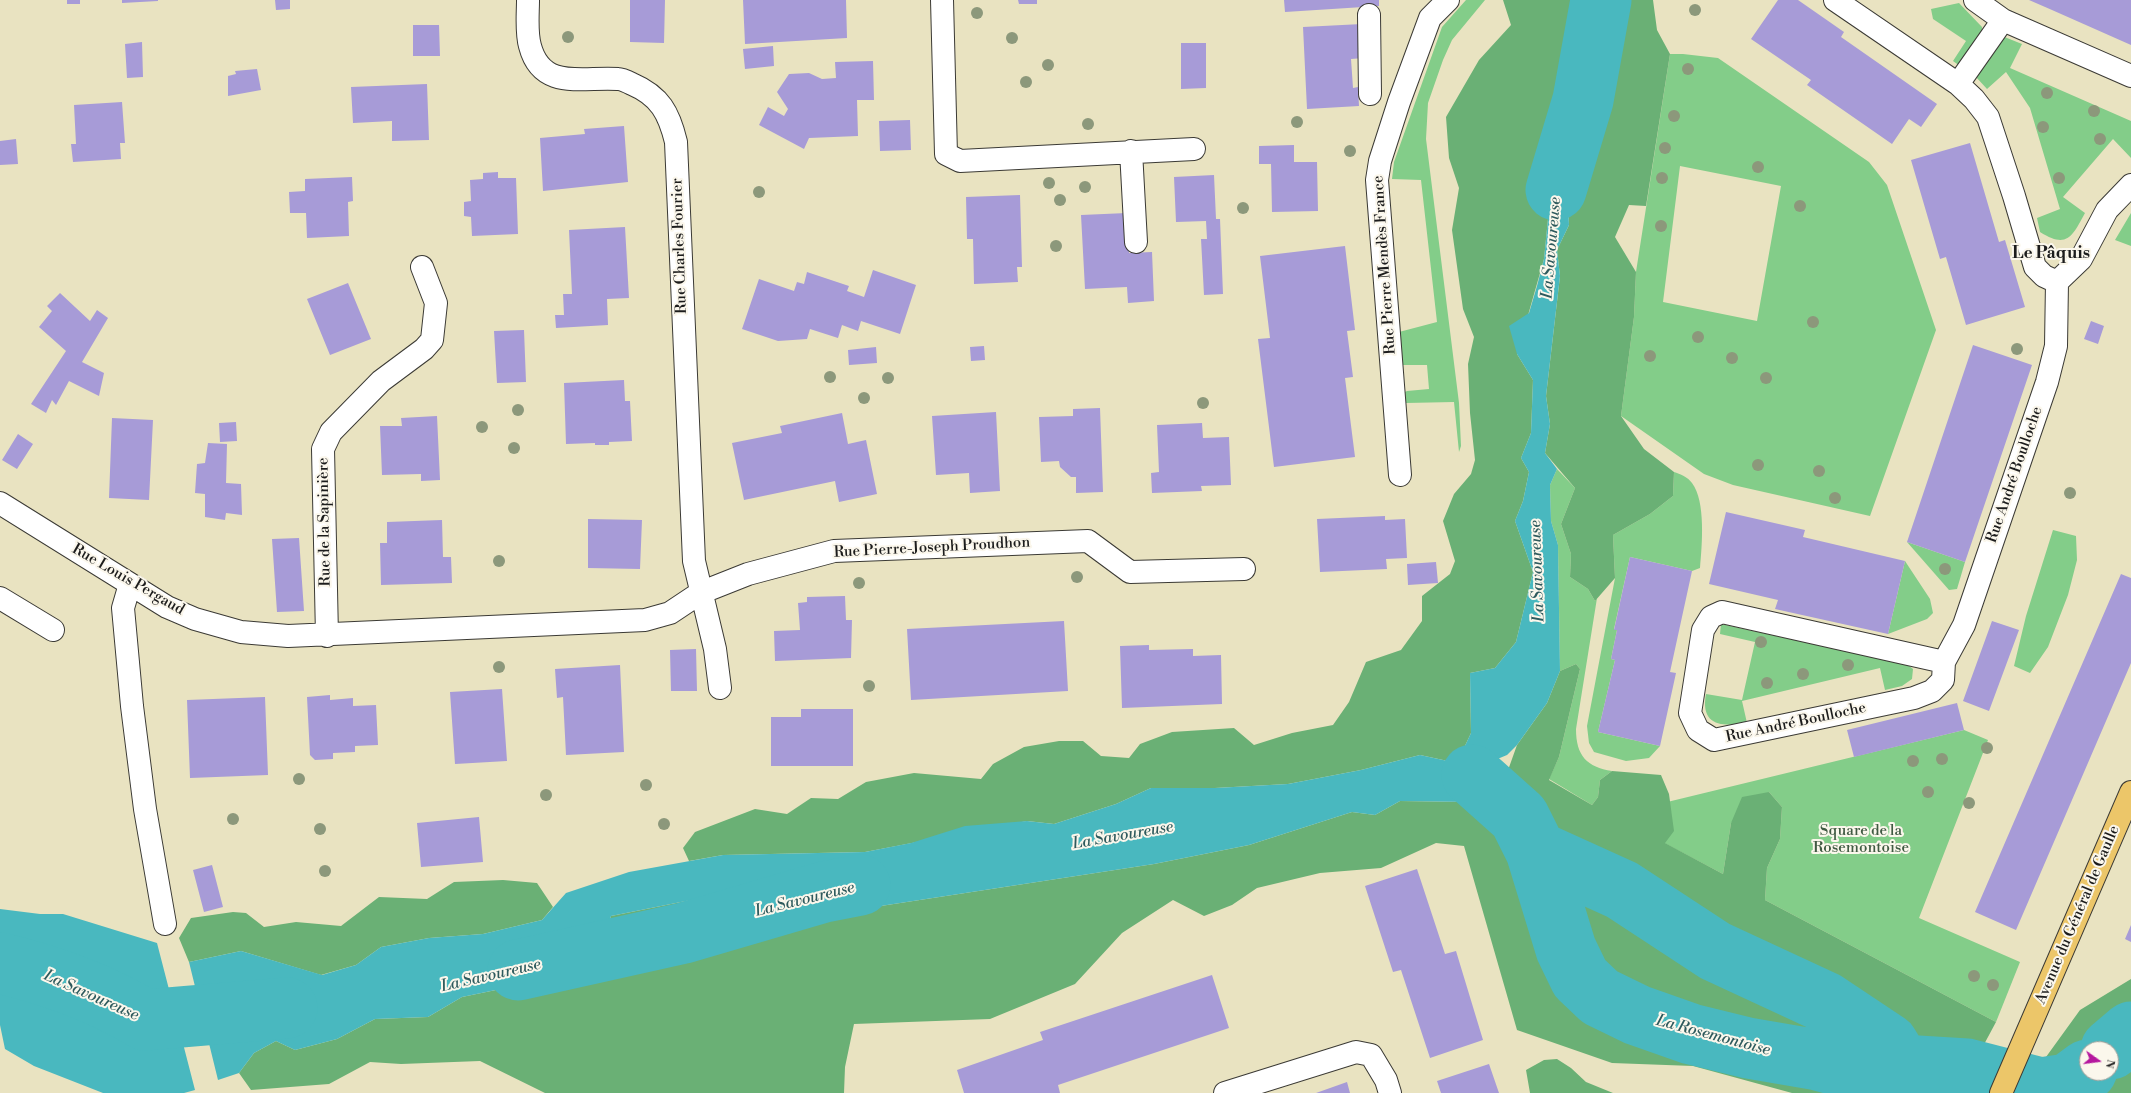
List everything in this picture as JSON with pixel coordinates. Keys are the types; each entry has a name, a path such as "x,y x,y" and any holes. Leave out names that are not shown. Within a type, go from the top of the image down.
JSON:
{"main road":[{"name":"Avenue du Général de Gaulle","path":"2001,1093 2131,792"}],"street":[{"name":"Rue Charles Fourier","path":"528,0 530,46 540,66 554,77 578,81 619,78 644,89 662,105 672,126 676,142 694,561 700,592 715,649 720,688"},
{"path":"942,0 946,154 960,161 1131,151 1194,149"},
{"name":"Rue Pierre Mendès France","path":"1400,474 1377,180 1380,161 1399,102 1430,18 1448,0"},
{"path":"1835,0 1958,84 1974,99 1988,117 2035,267 2044,276 2057,282 2081,259 2108,210 2131,185"},
{"path":"1975,0 2003,20 2131,76"},
{"path":"1369,15 1366,95 1378,94 1399,102"},
{"path":"1958,84 2003,20"},
{"path":"1131,151 1136,242"},
{"name":"Rue de la Sapinière","path":"327,636 323,449 331,432 375,387 424,349 432,340 436,303 422,267"},
{"name":"Rue André Boulloche","path":"1944,662 1722,612 1711,617 1703,630 1690,713 1698,730 1714,740 1914,698 1932,691 1942,680 1944,662 1964,625 2047,382 2056,346 2057,282"},
{"name":"Rue Louis Pergaud","path":"0,503 167,607 194,619 241,632 288,636 327,636 480,626"},
{"name":"Rue Pierre-Joseph Proudhon","path":"480,626 646,620 670,613 700,592 748,574 834,551 1088,541 1130,572 1244,569"},
{"path":"130,584 123,608 132,706 145,809 165,924"},
{"path":"0,598 53,630"},
{"path":"1225,1093 1356,1052 1371,1055 1386,1080 1390,1093"}],"green space":[{"path":"1466,0 1485,0 1452,40 1443,60 1428,103 1426,139 1459,403 1461,446 1459,452 1454,402 1406,403 1405,392 1429,389 1427,365 1402,365 1399,332 1437,322 1421,180 1392,179 1394,162 1442,27"},
{"path":"1503,0 1653,0 1657,30 1670,54 1646,206 1629,205 1615,237 1636,272 1634,317 1621,416 1644,449 1674,472 1673,496 1650,514 1613,535 1615,578 1595,601 1588,589 1570,577 1571,554 1561,524 1575,488 1545,453 1550,424 1546,396 1560,276 1557,250 1569,225 1568,203 1579,159 1596,141 1555,149 1544,259 1517,354 1533,380 1531,433 1521,458 1529,472 1523,501 1515,521 1533,572 1516,642 1495,668 1470,673 1471,733 1457,763 1420,755 1361,770 1288,784 1215,788 1151,788 1116,804 1054,824 1027,821 865,852 723,855 689,861 683,848 695,832 755,809 787,814 811,798 838,799 866,782 914,773 981,779 993,764 1024,747 1059,741 1083,741 1101,756 1129,758 1140,744 1172,732 1234,728 1254,745 1292,733 1333,725 1349,702 1366,662 1401,650 1422,621 1422,596 1450,574 1455,561 1443,521 1454,494 1471,474 1475,460 1470,413 1468,364 1474,337 1463,309 1452,230 1459,188 1449,158 1446,117 1479,60 1511,25"},
{"path":"1959,3 1982,27 1982,36 1960,66 1953,61 1966,41 1933,19 1931,9"},
{"path":"2002,36 2022,44 2010,68 2131,121 2131,158 2113,139 2063,197 2085,213 2072,234 2063,240 2057,240 2040,232 2037,218 2060,209 2030,108 2006,72 1987,89 1976,77"},
{"path":"1670,54 1718,58 1869,162 1887,185 1936,330 1870,516 1733,485 1704,474 1621,416 1634,317 1636,272","holes":["1680,166 1781,186 1757,321 1663,302"]},
{"path":"2131,213 2131,246 2115,240"},
{"path":"1557,469 1575,488 1561,524 1571,554 1570,577 1588,589 1595,601 1597,598 1576,729 1578,746 1585,759 1596,767 1612,771 1600,780 1598,797 1592,805 1549,779 1559,757 1580,669 1576,664 1560,671 1558,545 1551,521 1550,485"},
{"path":"1674,472 1684,476 1692,483 1699,501 1702,524 1700,568 1692,571 1630,557 1614,629 1617,630 1611,659 1615,660 1598,732 1660,746 1649,758 1626,761 1594,752 1589,743 1587,726 1615,578 1613,535 1650,514 1673,496"},
{"path":"2053,530 2076,536 2077,560 2068,595 2048,647 2030,673 2014,666 2026,616"},
{"path":"1907,542 1965,562 1957,589 1949,590"},
{"path":"1905,561 1930,599 1933,613 1927,619 1888,634"},
{"path":"1721,624 1908,665 1913,669 1912,679 1902,686 1885,690 1880,668 1742,701 1747,723 1729,725 1721,724 1715,722 1706,713 1706,694 1742,700 1755,642 1720,634"},
{"path":"1576,664 1580,669 1559,757 1549,780 1592,805 1598,797 1600,780 1612,771 1661,775 1669,794 1674,831 1665,843 1723,874 1731,823 1742,797 1769,792 1782,807 1780,839 1767,868 1765,900 1996,1022 1958,1093 1792,1093 1693,1066 1612,1063 1517,1030 1464,846 1436,843 1381,868 1320,873 1257,888 1232,905 1204,916 1173,900 1122,933 1075,984 990,1019 854,1024 845,1067 844,1093 545,1093 480,1061 401,1064 370,1062 329,1084 251,1090 239,1073 254,1053 276,1041 295,1050 337,1039 375,1019 428,1017 462,997 520,985 592,975 611,916 741,890 809,917 1154,864 1249,845 1352,812 1375,815 1400,801 1470,802 1501,812 1519,796 1502,787 1517,745 1547,703 1560,671"},
{"name":"Square de la Rosemontoise","path":"1964,730 1988,740 1919,918 2020,962 1996,1022 1765,900 1767,868 1780,839 1782,807 1769,792 1731,823 1723,874 1596,807 1659,804"},
{"path":"503,880 537,883 553,907 542,920 483,934 429,938 381,947 356,965 321,975 241,951 189,962 179,938 191,918 233,912 246,913 264,927 296,922 341,926 379,897 427,899 454,882"},
{"path":"2131,979 2131,1054 2112,1032 2096,1041 2079,1041 2079,1050 2060,1061 2046,1057 2080,1010"},
{"path":"2131,1056 2131,1093 2089,1093 2098,1089 2106,1081 2119,1081 2119,1068"},
{"path":"1557,1059 1571,1068 1586,1082 1613,1093 1530,1093 1526,1070 1544,1060"}],"water":[{"path":"1573,104 1592,114 1596,141 1579,159 1568,203 1569,225 1557,250 1560,276 1546,396 1550,424 1545,453 1557,469 1550,485 1551,521 1558,545 1560,671 1547,703 1517,745 1507,755 1495,760 1494,767 1497,778 1503,786 1519,796 1500,812 1470,802 1400,801 1375,815 1352,812 1249,845 1154,864 809,917 741,890 611,916 593,975 520,985 462,997 428,1017 375,1019 337,1039 295,1050 276,1041 254,1053 239,1073 218,1080 189,962 241,951 322,975 356,965 381,947 429,938 483,934 542,920 566,893 629,872 723,855 865,852 911,843 965,826 1027,821 1054,824 1116,804 1151,788 1215,788 1288,784 1361,770 1420,755 1457,763 1471,733 1470,673 1495,668 1516,642 1533,572 1515,521 1523,501 1529,472 1521,458 1531,433 1533,380 1517,354 1509,326 1529,313 1537,286 1544,259 1555,149"},
{"path":"0,909 40,914 63,914 157,943 195,1090 184,1093 103,1093 34,1066 5,1049 0,1025"}],"building":[{"path":"67,0 80,0 80,4 67,4"},
{"path":"122,0 158,0 158,1 122,3"},
{"path":"275,0 290,0 290,9 276,10"},
{"path":"630,0 665,0 664,43 630,42"},
{"path":"743,0 846,0 847,38 745,44"},
{"path":"1018,0 1037,0 1037,4 1019,4"},
{"path":"1284,0 1379,0 1379,6 1285,12"},
{"path":"1778,0 1798,0 1844,32 1841,37 1937,104 1921,127 1909,119 1892,144 1807,85 1811,80 1751,39"},
{"path":"2029,0 2131,0 2131,45 2052,10"},
{"path":"1362,24 1364,58 1351,59 1353,88 1358,87 1359,106 1307,109 1303,27"},
{"path":"413,25 439,25 440,56 413,56"},
{"path":"142,42 143,77 127,78 125,44"},
{"path":"1181,43 1206,43 1206,88 1181,89"},
{"path":"773,46 774,66 745,69 743,49"},
{"path":"873,61 874,100 857,100 858,136 809,138 804,149 759,125 768,107 784,116 788,109 777,92 789,74 809,73 822,79 836,78 835,62"},
{"path":"257,69 261,90 228,96 228,76 236,74 235,71"},
{"path":"427,84 429,140 392,141 392,121 353,123 351,87"},
{"path":"122,102 125,143 120,143 121,159 73,162 71,144 76,144 74,105"},
{"path":"910,120 911,150 880,151 879,121"},
{"path":"624,126 628,182 543,191 540,138 585,134 584,129"},
{"path":"16,139 18,164 0,165 0,141"},
{"path":"1970,143 1999,242 2005,240 2025,307 1966,325 1946,257 1940,259 1911,160"},
{"path":"1294,145 1294,162 1317,162 1318,211 1272,212 1271,164 1259,164 1259,146"},
{"path":"498,172 498,178 516,178 518,234 472,236 471,217 464,216 464,202 471,201 470,180 483,179 483,173"},
{"path":"1214,175 1216,219 1220,219 1223,294 1204,295 1201,239 1207,239 1206,221 1176,222 1174,177"},
{"path":"352,177 353,201 348,202 349,236 307,238 306,213 290,213 289,192 305,191 305,179"},
{"path":"1020,195 1022,267 1017,267 1018,282 974,284 973,239 967,239 966,197"},
{"path":"1127,213 1129,253 1152,252 1154,301 1128,303 1127,287 1085,289 1081,215"},
{"path":"625,227 629,298 607,299 608,325 556,328 555,315 564,315 563,294 572,294 569,230"},
{"path":"1345,246 1355,330 1347,331 1353,377 1345,378 1355,457 1274,467 1258,339 1270,338 1260,256"},
{"path":"873,270 916,285 900,334 861,321 858,331 842,325 838,338 810,329 807,339 778,341 742,329 759,279 794,291 797,282 804,284 807,272 849,286 847,291 864,297"},
{"path":"348,283 371,339 330,355 307,299"},
{"path":"60,293 90,321 97,310 108,318 82,362 104,373 99,396 69,381 56,405 52,400 46,413 31,404 66,351 39,327 52,311 47,306"},
{"path":"2091,321 2104,326 2098,344 2084,339"},
{"path":"524,330 526,382 497,383 494,331"},
{"path":"1973,345 2032,365 1965,562 1907,542"},
{"path":"984,346 985,360 971,361 970,347"},
{"path":"876,347 877,363 849,365 848,350"},
{"path":"624,380 625,401 630,401 632,441 609,442 609,445 595,445 595,443 566,444 564,383"},
{"path":"1100,408 1103,492 1076,493 1076,477 1071,477 1060,467 1059,461 1041,462 1039,417 1073,416 1073,409"},
{"path":"996,412 1000,491 970,493 969,473 936,475 932,416"},
{"path":"842,413 848,444 866,440 877,494 839,502 835,481 744,500 732,443 782,433 780,426"},
{"path":"437,416 440,480 421,481 421,474 382,475 380,426 402,426 401,418"},
{"path":"112,418 153,420 149,500 109,498"},
{"path":"236,422 237,441 220,442 219,423"},
{"path":"1202,423 1203,438 1229,437 1231,485 1201,486 1202,491 1152,493 1151,473 1159,472 1157,425"},
{"path":"18,434 33,444 17,469 2,460"},
{"path":"208,443 227,444 226,483 241,484 242,515 226,513 225,520 205,517 205,494 195,493 197,464 205,463"},
{"path":"1726,512 1805,530 1803,537 1905,561 1888,634 1775,609 1778,600 1709,584"},
{"path":"1385,516 1385,520 1405,519 1407,558 1386,559 1387,569 1320,572 1317,519"},
{"path":"588,519 642,520 640,569 588,568"},
{"path":"442,520 443,557 451,557 452,583 381,585 380,543 387,543 387,522"},
{"path":"299,538 304,611 277,612 272,539"},
{"path":"1630,557 1692,571 1670,672 1676,673 1660,746 1598,732 1615,660 1611,659 1617,630 1614,630"},
{"path":"1436,562 1438,583 1408,585 1407,564"},
{"path":"2121,574 2131,578 2131,663 2016,930 1975,912"},
{"path":"845,596 846,620 852,620 851,658 775,661 774,631 800,630 798,603 807,602 807,597"},
{"path":"1064,621 1068,691 911,700 907,629"},
{"path":"1992,621 2019,630 1989,711 1963,701"},
{"path":"1149,645 1149,650 1193,649 1193,656 1221,655 1222,704 1122,708 1120,646"},
{"path":"696,649 697,691 671,691 670,650"},
{"path":"620,665 624,752 566,755 563,697 557,698 555,669"},
{"path":"502,689 507,761 455,764 450,692"},
{"path":"330,695 330,700 353,698 353,706 376,705 378,745 355,746 355,752 333,753 333,759 315,760 310,755 307,697"},
{"path":"265,697 268,775 190,778 187,700"},
{"path":"1957,703 1964,730 1854,757 1847,730"},
{"path":"801,709 853,709 853,766 771,766 771,717 801,717"},
{"path":"479,817 483,862 421,867 417,823"},
{"path":"212,865 223,907 204,912 193,870"},
{"path":"1417,869 1445,954 1456,951 1483,1040 1430,1058 1401,970 1393,972 1365,886"},
{"path":"2131,925 2131,942 2125,939"},
{"path":"1212,975 1229,1028 1058,1085 1060,1093 964,1093 957,1070 1043,1040 1040,1032"},
{"path":"1489,1064 1499,1093 1441,1093 1437,1081"},
{"path":"1347,1082 1350,1093 1316,1093"}],"waterway":[{"name":"La Savoureuse","path":"1556,190 1583,100 1601,0"},
{"name":"La Rosemontoise","path":"1472,775 1519,817 1536,851 1566,949 1580,978 1600,997 1637,1015 1691,1034 1748,1048 1818,1060 1883,1078 1901,1065 1967,1069 2041,1088 2068,1084 2079,1076"},
{"path":"1536,851 1622,890 1715,951 1825,1002 1888,1044 1901,1065"},
{"name":"La Savoureuse","path":"518,970 684,933 824,892 860,885"},
{"name":"La Savoureuse","path":"0,963 38,973 93,993 145,1020 287,1008"},
{"name":"La Rosemontoise","path":"2119,1042 2131,1032"}],"district":[{"name":"Le Pâquis","path":"2051,254"}]}
